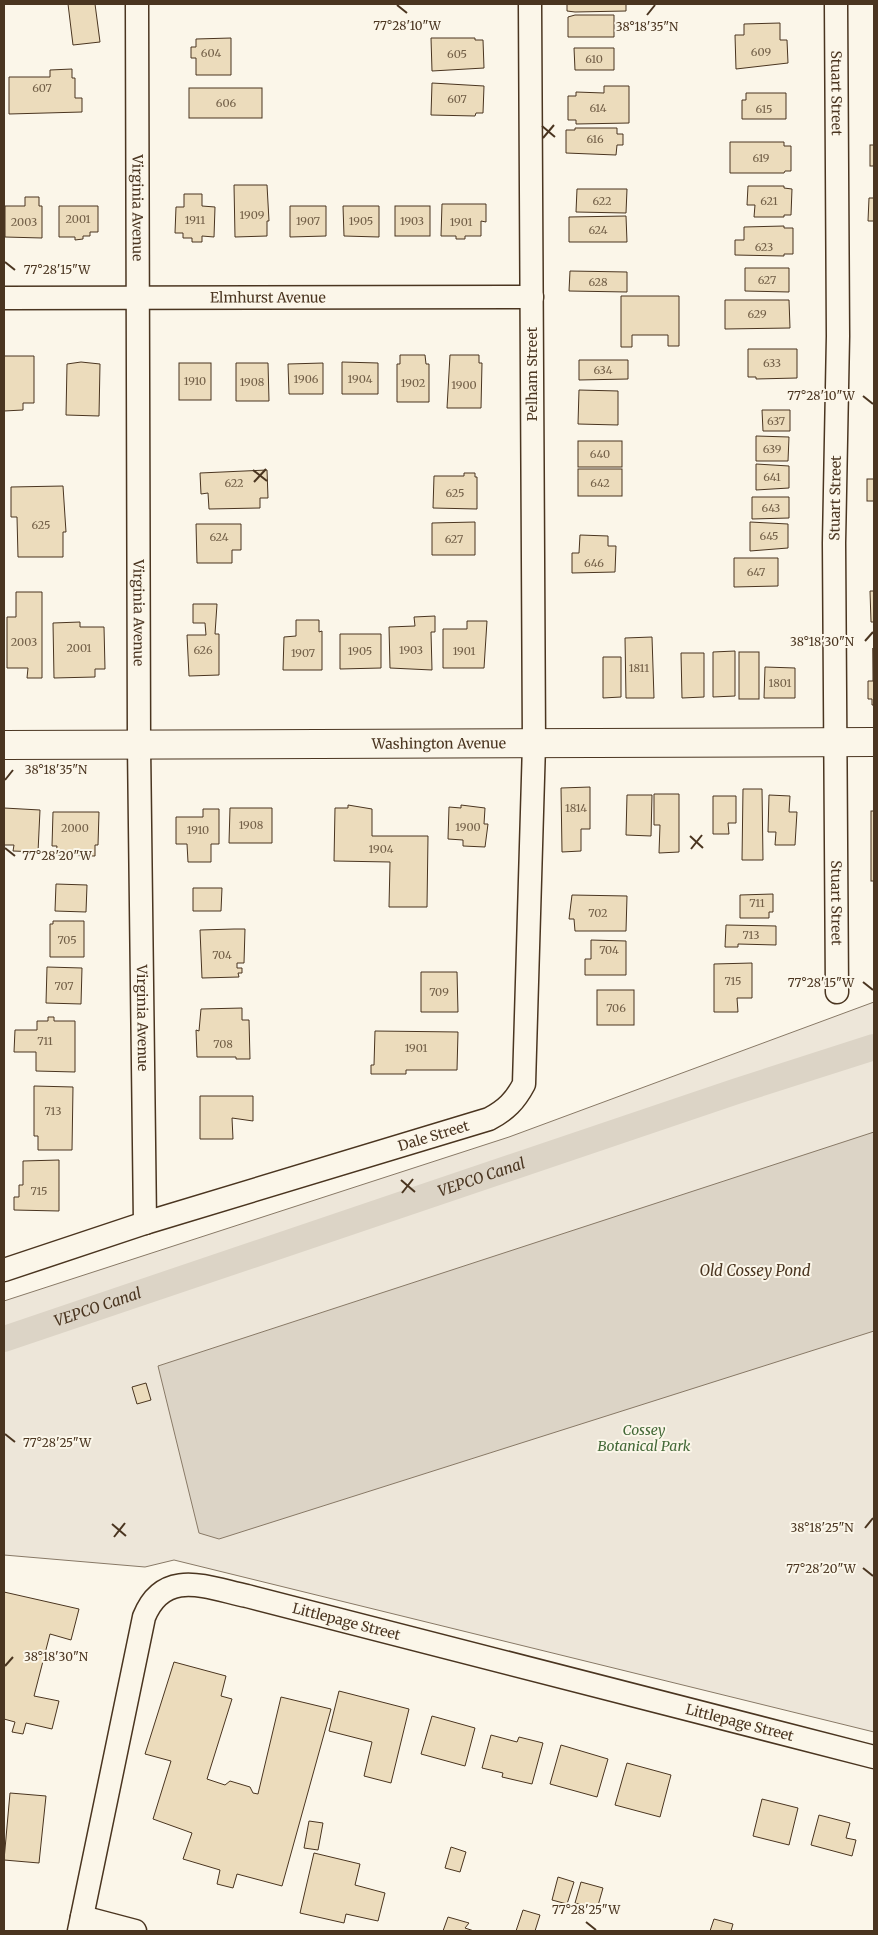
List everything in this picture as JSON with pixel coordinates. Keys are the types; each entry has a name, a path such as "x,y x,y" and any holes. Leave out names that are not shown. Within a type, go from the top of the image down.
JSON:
{"street":[{"name":"Virginia Avenue","path":"137,4 139,745 145,1223"},
{"name":"Pelham Street","path":"530,4 534,744"},
{"name":"Stuart Street","path":"836,4 838,336 834,543 836,992"},
{"name":"Elmhurst Avenue","path":"4,298 532,297"},
{"name":"Washington Avenue","path":"4,746 874,742"},
{"name":"Dale Street","path":"4,1270 145,1223 489,1119 504,1112 516,1099 524,1084 534,744"},
{"name":"Littlepage Street","path":"80,1924 144,1617 149,1605 159,1593 173,1586 188,1584 247,1596 874,1757"},
{"path":"80,1924 136,1931"}],"green space":[{"name":"Cossey Botanical Park","path":"874,1002 874,1732 174,1560 145,1567 4,1555 4,1301 509,1137"}],"water":[{"name":"Old Cossey Pond","path":"874,1132 874,1331 219,1539 199,1533 158,1366"}],"building":[{"path":"68,4 95,4 100,42 73,45"},
{"path":"567,4 626,4 626,11 575,12 567,11"},
{"path":"575,15 614,15 614,37 568,37 568,17"},
{"path":"780,23 780,40 787,40 788,63 736,69 735,35 744,35 744,24"},
{"path":"231,38 231,75 196,75 196,58 191,58 191,47 196,47 196,39"},
{"path":"431,38 475,38 475,40 483,40 484,68 432,71"},
{"path":"574,48 614,48 614,70 575,70"},
{"path":"72,69 72,78 75,78 75,98 82,98 82,112 9,114 9,77 50,77 50,70"},
{"path":"432,83 484,86 483,113 476,113 475,116 431,115"},
{"path":"604,86 629,86 629,123 576,124 576,120 568,120 568,96 576,96 576,92 604,93"},
{"path":"189,88 262,88 262,118 189,118"},
{"path":"746,93 786,93 786,119 742,119 742,100 746,100"},
{"path":"575,128 617,128 617,134 623,134 623,145 617,145 616,155 566,153 566,130 575,130"},
{"path":"730,142 784,142 784,146 791,146 791,171 785,171 784,173 730,173"},
{"path":"870,145 874,145 874,166 870,166"},
{"path":"234,185 267,185 269,221 267,221 267,236 235,237"},
{"path":"748,186 784,186 784,188 792,189 791,215 784,215 784,217 754,217 755,205 747,205"},
{"path":"577,189 627,189 626,213 576,212"},
{"path":"184,194 202,194 202,206 215,207 214,237 202,236 202,242 192,242 192,238 183,238 183,233 175,233 176,207 184,207"},
{"path":"25,197 39,197 39,206 42,206 42,238 5,237 5,206 25,206"},
{"path":"869,198 874,198 874,221 868,221"},
{"path":"442,204 486,204 486,222 481,221 481,236 465,236 465,239 456,239 456,236 441,236"},
{"path":"59,206 98,206 98,232 90,232 90,236 83,236 83,239 75,240 75,237 59,237"},
{"path":"290,206 326,206 326,236 290,237"},
{"path":"343,206 379,206 379,237 344,236"},
{"path":"395,206 430,206 430,236 395,236"},
{"path":"626,216 627,242 569,242 569,217"},
{"path":"784,226 784,228 793,228 793,254 784,254 784,256 735,255 735,240 744,240 744,227"},
{"path":"745,268 789,268 789,292 745,291"},
{"path":"570,271 627,272 627,292 569,291"},
{"path":"621,296 679,296 679,346 668,346 668,335 632,335 632,347 621,347"},
{"path":"725,300 789,300 790,328 725,329"},
{"path":"748,349 797,349 797,378 756,379 756,377 748,377"},
{"path":"400,355 425,355 426,364 429,364 429,402 397,402 397,364 400,364"},
{"path":"450,355 479,355 479,363 482,363 481,408 447,408"},
{"path":"4,356 34,356 34,403 23,403 23,410 4,411"},
{"path":"579,360 628,360 628,379 579,380"},
{"path":"81,362 100,364 99,416 66,415 67,364"},
{"path":"342,362 378,363 378,394 342,394"},
{"path":"179,363 211,363 211,400 179,400"},
{"path":"236,363 268,363 269,401 236,401"},
{"path":"323,363 323,394 289,394 288,364"},
{"path":"579,390 618,391 618,425 578,424"},
{"path":"762,410 790,410 790,431 763,431"},
{"path":"756,436 789,437 788,461 756,461"},
{"path":"578,441 622,441 622,467 578,467"},
{"path":"756,464 789,466 789,488 756,490"},
{"path":"578,469 622,469 622,496 578,496"},
{"path":"267,470 268,498 260,498 260,508 209,509 208,493 201,494 200,473"},
{"path":"464,473 475,473 475,477 477,477 477,509 433,508 434,476 464,476"},
{"path":"867,479 874,479 874,501 867,501"},
{"path":"63,486 66,532 63,532 63,557 18,557 17,517 11,517 11,487"},
{"path":"752,497 789,497 789,518 752,519"},
{"path":"475,522 475,555 432,555 432,523"},
{"path":"750,522 788,524 788,548 750,551"},
{"path":"196,524 241,524 241,550 232,550 232,563 197,563"},
{"path":"580,535 608,536 608,546 616,546 615,572 572,573 572,553 579,553"},
{"path":"734,558 778,558 778,586 734,587"},
{"path":"870,591 874,591 874,622 871,622"},
{"path":"16,592 42,592 42,678 27,678 28,668 7,668 7,617 16,617"},
{"path":"193,604 217,604 215,634 219,634 219,675 189,676 187,635 206,635 205,623 193,623"},
{"path":"435,616 435,632 431,632 432,670 390,668 389,627 415,626 414,617"},
{"path":"296,620 319,620 319,632 322,631 322,670 283,670 284,637 296,636"},
{"path":"467,621 487,621 484,668 443,668 443,629 467,629"},
{"path":"80,622 80,627 104,627 105,669 95,669 95,677 54,678 53,623"},
{"path":"340,634 381,634 381,668 340,669"},
{"path":"652,637 654,698 626,698 625,638"},
{"path":"873,648 874,705 872,705 872,699 868,699 868,681 873,681"},
{"path":"735,651 735,696 713,697 713,652"},
{"path":"739,652 759,652 759,699 739,699"},
{"path":"681,653 704,653 704,697 682,698"},
{"path":"603,657 621,657 621,697 603,698"},
{"path":"765,667 795,668 795,698 764,698"},
{"path":"590,787 590,829 581,829 581,851 562,852 561,788"},
{"path":"743,789 762,789 763,860 742,860"},
{"path":"654,794 679,794 679,852 659,853 660,825 654,825"},
{"path":"627,795 652,795 651,836 626,835"},
{"path":"769,795 790,796 789,812 797,812 795,845 775,845 776,832 768,832"},
{"path":"713,796 736,796 736,823 728,823 729,834 713,834"},
{"path":"348,805 372,809 372,836 428,836 427,907 389,907 390,862 334,861 335,808 348,808"},
{"path":"461,805 485,808 484,824 488,824 485,847 463,846 463,840 448,839 449,807 461,808"},
{"path":"4,808 40,810 38,852 13,851 14,845 4,845"},
{"path":"230,808 272,808 272,843 229,843"},
{"path":"203,809 219,809 219,844 211,844 211,862 188,862 187,844 176,844 176,817 203,817"},
{"path":"871,811 874,811 874,881 871,881"},
{"path":"53,812 99,812 98,845 95,845 95,856 56,855 57,846 52,846"},
{"path":"56,884 87,885 86,912 55,911"},
{"path":"193,888 222,888 221,911 193,911"},
{"path":"773,894 773,912 769,912 769,918 740,918 740,895"},
{"path":"572,895 627,896 626,931 575,931 574,919 569,919"},
{"path":"53,921 84,921 84,957 50,957 50,924 53,924"},
{"path":"726,925 776,926 776,945 738,944 738,947 725,947"},
{"path":"245,929 244,963 237,963 237,968 242,968 242,973 238,973 239,977 202,978 200,930"},
{"path":"591,940 626,941 626,975 585,975 585,959 591,959"},
{"path":"752,963 752,998 737,998 738,1012 714,1012 714,964"},
{"path":"47,967 82,968 81,1004 46,1003"},
{"path":"421,972 457,972 458,1012 421,1012"},
{"path":"597,990 634,990 634,1025 597,1025"},
{"path":"242,1008 242,1020 249,1020 250,1059 197,1057 196,1030 199,1031 201,1009"},
{"path":"48,1017 54,1017 54,1021 75,1021 75,1072 36,1071 36,1052 14,1052 15,1030 37,1030 37,1021 48,1021"},
{"path":"375,1031 458,1032 457,1070 406,1070 406,1074 371,1074 371,1065 374,1065"},
{"path":"34,1086 73,1087 72,1150 38,1150 38,1136 34,1136"},
{"path":"200,1096 253,1096 253,1121 232,1118 233,1139 200,1139"},
{"path":"59,1160 59,1211 14,1210 14,1197 19,1197 19,1185 23,1185 23,1161"},
{"path":"146,1383 151,1400 137,1404 132,1387"},
{"path":"4,1592 79,1609 71,1640 50,1634 34,1696 59,1701 52,1729 26,1723 23,1734 12,1732 15,1722 4,1719"},
{"path":"174,1662 226,1676 221,1696 232,1699 207,1779 225,1785 230,1781 250,1787 253,1793 258,1794 281,1697 331,1709 282,1886 237,1874 233,1888 217,1884 220,1870 183,1859 192,1833 153,1819 171,1761 145,1754"},
{"path":"339,1691 409,1709 391,1783 364,1776 372,1742 329,1731"},
{"path":"432,1716 475,1728 465,1766 421,1754"},
{"path":"491,1735 517,1742 519,1737 543,1743 532,1784 502,1777 503,1773 482,1768"},
{"path":"561,1745 608,1759 597,1797 550,1784"},
{"path":"627,1763 671,1775 660,1817 615,1805"},
{"path":"10,1793 46,1796 39,1863 4,1860"},
{"path":"762,1799 798,1808 789,1845 753,1836"},
{"path":"819,1815 850,1823 846,1838 856,1840 852,1856 811,1845"},
{"path":"309,1821 323,1823 318,1850 304,1848"},
{"path":"451,1847 466,1852 460,1872 445,1868"},
{"path":"314,1853 360,1864 355,1885 385,1893 378,1921 346,1914 344,1923 300,1913"},
{"path":"558,1877 574,1882 567,1904 552,1900"},
{"path":"581,1882 603,1888 597,1909 575,1903"},
{"path":"523,1910 540,1915 535,1931 516,1931"},
{"path":"448,1917 469,1923 465,1928 474,1931 443,1931"},
{"path":"714,1919 733,1924 731,1931 710,1931"}],"waterway":[{"name":"VEPCO Canal","path":"4,1339 737,1091 874,1047"}]}
